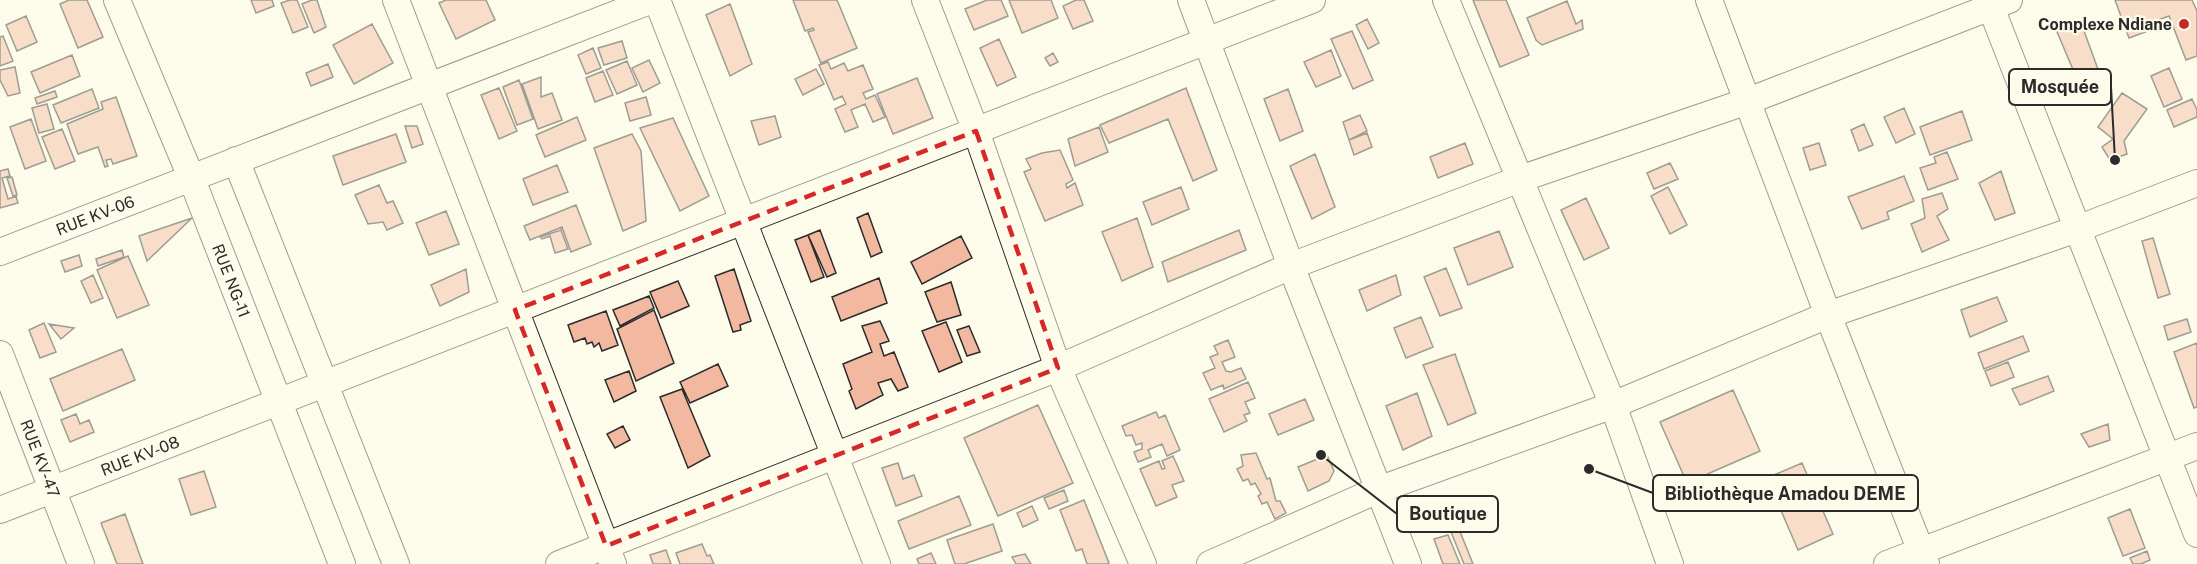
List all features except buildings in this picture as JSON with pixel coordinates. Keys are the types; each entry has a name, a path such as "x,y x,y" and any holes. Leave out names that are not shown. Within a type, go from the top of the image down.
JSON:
{"street":[{"name":"RUE NG-11","path":"117,0 191,177 342,564"},
{"path":"396,0 609,555"},
{"name":"RUE KV-06","path":"0,252 652,0"},
{"path":"657,0 877,564"},
{"path":"925,0 976,131 1058,368 1143,564"},
{"path":"1191,0 1291,266 1408,564"},
{"name":"RUE KV-08","path":"0,510 1312,0"},
{"path":"1446,0 1613,405 1670,564"},
{"path":"1709,0 1828,315 1923,557"},
{"path":"559,564 609,555 835,456 1058,368 1291,266 1520,179 1748,101 1996,2 2077,229 2197,534"},
{"path":"236,160 396,564"},
{"path":"1210,564 1378,490 1613,405 1828,315 2077,229 2197,183"},
{"name":"RUE KV-47","path":"0,354 81,564"},
{"path":"1887,564 1923,557 2197,446"}],"highlighted area":[{"path":"976,131 1058,368 606,546 515,310"}],"place":[{"name":"Complexe Ndiane","path":"2184,24"},
{"name":"Mosquée","path":"2115,160"},
{"name":"Boutique","path":"1321,455"},
{"name":"Bibliothèque Amadou DEME","path":"1589,469"}]}
